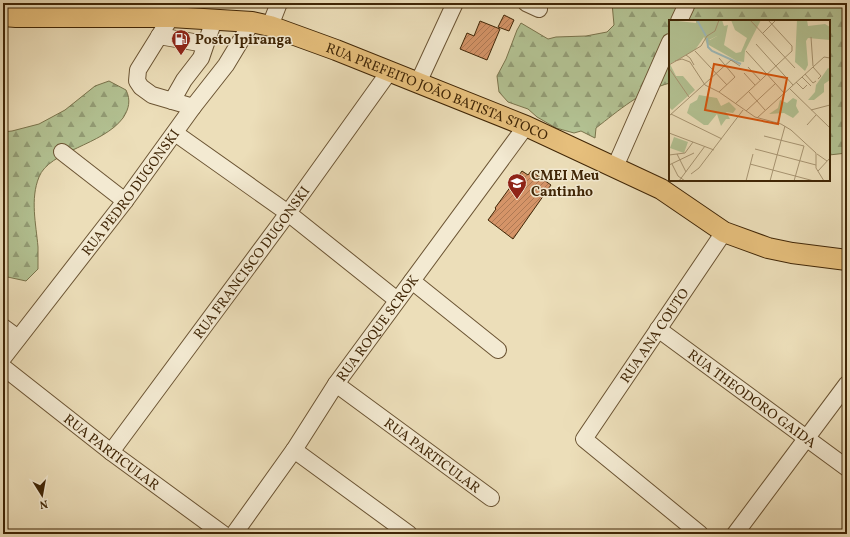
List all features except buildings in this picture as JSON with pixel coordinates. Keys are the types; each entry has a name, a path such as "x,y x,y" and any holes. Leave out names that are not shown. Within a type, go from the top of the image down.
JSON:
{"main road":[{"name":"RUA PREFEITO JOÃO BATISTA STOCO","path":"3,16 16,18 171,17 261,24 336,50 526,126 661,189 724,232 768,248 792,253 847,260"}],"street":[{"name":"RUA PEDRO DUGONSKI","path":"3,358 124,201 193,107 226,65 279,3"},
{"path":"418,83 455,3"},
{"path":"679,20 686,6"},
{"path":"171,17 138,70 137,81 141,87 152,95 193,107"},
{"path":"172,101 203,51 214,20"},
{"path":"159,36 203,51 226,65"},
{"path":"615,167 669,44"},
{"name":"RUA FRANCISCO DUGONSKI","path":"111,452 288,213 389,72"},
{"name":"RUA ROQUE SCROK","path":"234,534 294,450 336,384 526,126"},
{"path":"175,132 288,213 397,300"},
{"path":"62,152 124,201"},
{"name":"RUA ANA COUTO","path":"700,534 584,439 724,232"},
{"path":"412,281 498,350"},
{"path":"3,327 18,338"},
{"name":"RUA THEODORO GAIDA","path":"658,330 847,468"},
{"name":"RUA PARTICULAR","path":"3,367 111,452 223,534"},
{"name":"RUA PARTICULAR","path":"336,384 491,498"},
{"path":"735,534 847,384"},
{"path":"294,450 409,534"}],"green space":[{"path":"612,3 847,3 847,153 830,155 830,20 669,20 669,83 640,96 622,108 596,128 595,138 581,131 574,133 556,128 537,117 528,109 508,102 499,92 497,76 521,23 548,39 556,37 586,36 607,32 614,25"},
{"path":"109,81 126,90 128,94 128,108 125,115 114,127 103,135 65,154 45,168 36,185 34,203 38,247 38,269 26,281 3,276 3,132 39,124 65,110 95,86"}],"place":[{"name":"Posto Ipiranga","path":"181,56"},
{"name":"CMEI Meu Cantinho","path":"517,200"}]}
